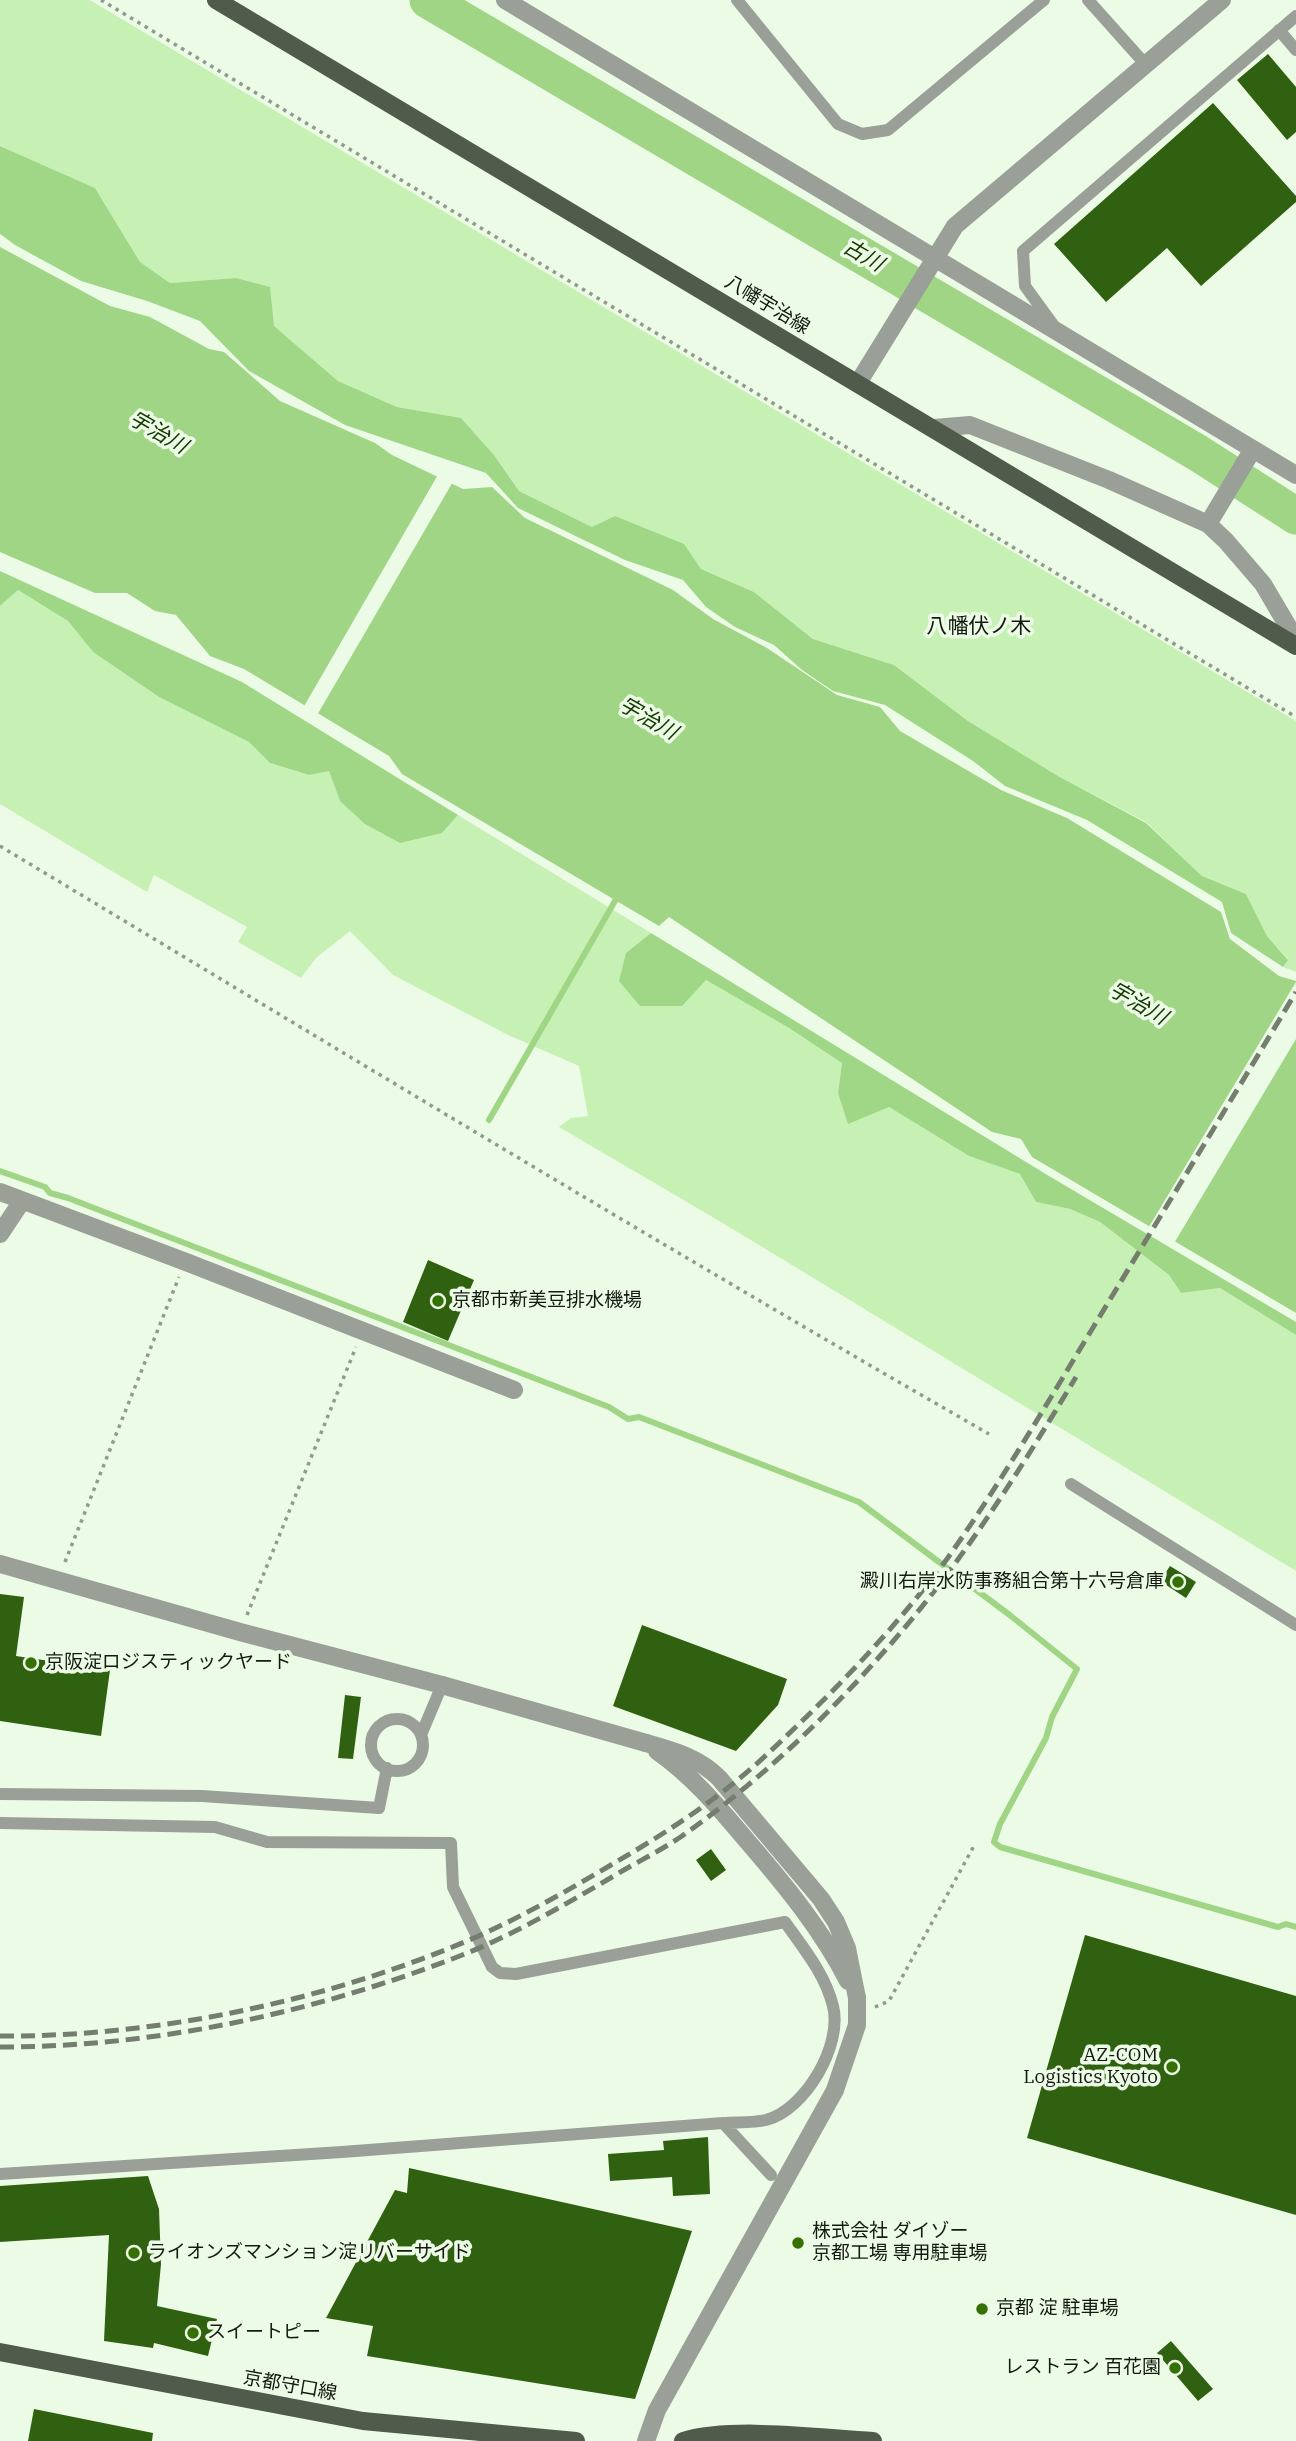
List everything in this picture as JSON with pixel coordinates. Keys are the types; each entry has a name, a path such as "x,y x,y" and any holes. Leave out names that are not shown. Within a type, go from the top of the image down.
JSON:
{"main road":[{"name":"八幡宇治線","path":"216,0 1296,643"},
{"name":"京都守口線","path":"0,2352 363,2421 576,2441"},
{"path":"683,2441 701,2435 873,2441"}],"street":[{"path":"505,0 1058,332 1249,457 1296,475"},
{"path":"858,383 955,226 1222,0"},
{"path":"934,428 971,425 1109,480 1208,524 1263,583 1296,643"},
{"path":"1208,524 1249,457"},
{"path":"0,1192 514,1390"},
{"path":"0,1234 22,1201"},
{"path":"0,1564 240,1632 442,1685 685,1755 705,1764 719,1778 821,1899 836,1922 847,1948 857,2006 857,2025 835,2090 657,2410 646,2441"}],"lane":[{"path":"737,0 838,124 862,134 888,131 1044,0"},
{"path":"1088,0 1146,65"},
{"path":"1058,332 1025,286 1023,251 1296,16"},
{"path":"1279,30 1296,50"},
{"path":"1071,1484 1296,1625"},
{"path":"421,1735 442,1685"},
{"path":"394,1719 403,1720 417,1728 423,1750 415,1763 402,1770 387,1768 380,1763 372,1749 372,1741 379,1726 394,1719"},
{"path":"0,1794 202,1796 379,1808 387,1768"},
{"path":"0,1824 215,1827 267,1842 451,1843 453,1887 492,1967 500,1973 516,1974 785,1922 822,1974 834,2009 831,2040 819,2074 799,2100 784,2112 766,2120 342,2152 0,2174"},
{"path":"723,2123 771,2175"}],"path":[{"path":"100,0 1296,717"},
{"path":"0,846 378,1075 989,1434"},
{"path":"58,1580 186,1262"},
{"path":"240,1632 362,1332"},
{"path":"857,2006 889,2001 975,1844"}],"shaded area":[{"path":"0,0 90,0 1296,721 1296,972 1283,967 1288,959 1267,936 1246,894 1202,876 1146,822 1058,776 968,721 894,665 813,639 754,592 701,569 683,544 652,532 592,527 519,491 494,455 461,418 397,407 338,381 274,326 236,278 170,283 140,262 95,188 0,146"},
{"path":"0,146 95,188 140,262 170,283 236,278 270,287 274,326 338,381 397,407 461,418 494,455 519,491 592,527 615,516 684,544 701,569 754,592 813,639 894,665 968,721 1058,776 1146,823 1202,876 1246,894 1267,936 1288,960 1283,967 1231,933 1222,902 1087,820 1005,786 973,761 885,705 833,691 802,670 774,645 735,627 706,607 683,580 625,560 518,508 486,473 345,425 249,371 200,321 81,281 15,245 0,234"},
{"path":"0,571 242,682 458,815 442,833 400,843 365,824 340,801 329,771 309,775 270,763 249,742 159,697 93,652 68,621 18,590 0,606"},
{"path":"18,590 68,621 93,652 159,697 249,742 270,763 309,775 329,770 340,801 442,833 458,815 651,933 626,953 706,980 789,1028 842,1063 838,1093 889,1107 969,1156 1021,1174 1036,1202 1070,1209 1100,1222 1169,1275 1181,1293 1220,1288 1296,1335 1296,1571 726,1225 559,1127 571,1118 588,1116 579,1066 508,1035 393,975 350,931 316,958 301,978 238,942 247,927 154,875 147,892 0,804 0,606"},
{"path":"651,933 1049,1176 1296,1322 1296,1335 1220,1288 1181,1293 1169,1275 1100,1222 1070,1209 1036,1202 1020,1174 969,1156 889,1107 848,1124 838,1093 842,1063 789,1028 706,980 682,1006 640,1006 619,981 626,953"}],"water":[{"name":"宇治川","path":"0,247 110,306 150,317 209,349 224,352 280,401 375,443 392,455 463,489 492,487 525,518 673,590 713,619 767,648 837,695 880,707 900,731 1001,790 1067,818 1221,912 1230,939 1279,976 1296,981 1296,1313 1032,1157 1021,1139 992,1132 669,917 659,926 402,774 389,756 244,669 210,656 176,615 155,611 127,593 95,593 0,552"}],"pier":[{"path":"439,473 454,480 316,717 303,708"},
{"path":"1296,982 1296,1039 1173,1245 1147,1230"}],"building":[{"path":"1268,54 1296,87 1296,132 1287,140 1237,80"},
{"path":"1213,103 1296,196 1296,202 1201,286 1167,248 1106,302 1054,244"},
{"name":"京都市新美豆排水機場","path":"428,1260 474,1280 448,1341 403,1322"},
{"name":"澱川右岸水防事務組合第十六号倉庫","path":"1170,1566 1196,1582 1186,1598 1160,1581"},
{"name":"京阪淀ロジスティックヤード","path":"0,1594 24,1597 16,1656 110,1670 101,1736 0,1721"},
{"path":"642,1625 787,1679 778,1705 736,1751 613,1706"},
{"path":"345,1695 361,1697 353,1759 338,1758"},
{"path":"711,1849 726,1870 711,1881 696,1860"},
{"name":"AZ-COM Logistics Kyoto","path":"1085,1935 1296,1996 1296,2215 1027,2138"},
{"path":"708,2137 710,2194 673,2196 672,2177 610,2181 608,2154 664,2150 663,2141"},
{"path":"409,2168 692,2231 635,2399 367,2356 373,2326 326,2318 395,2190 407,2193"},
{"name":"ライオンズマンション淀リバーサイド","path":"148,2176 159,2209 161,2264 157,2306 217,2319 208,2356 154,2343 153,2348 104,2341 109,2235 0,2242 0,2186"},
{"path":"1171,2341 1213,2389 1198,2401 1157,2353"},
{"path":"34,2409 153,2433 152,2441 28,2441"}],"waterway":[{"name":"古川","path":"428,0 1198,453 1296,516"},
{"path":"489,1120 619,894"},
{"path":"0,1171 45,1187 50,1193 609,1407 628,1419 639,1417 859,1502 1077,1669 1052,1717 1046,1738 1000,1824 994,1842 1000,1847 1278,1927 1286,1924 1296,1927"}],"railway":[{"path":"0,2036 114,2031 172,2023 286,2001 397,1968 472,1939 555,1897 664,1833 740,1778 858,1665 947,1559 1022,1444 1296,992"},
{"path":"0,2047 115,2041 173,2034 286,2011 398,1979 514,1932 674,1841 735,1796 786,1752 858,1681 908,1624 985,1521 1076,1377"}],"place":[{"name":"京都市新美豆排水機場","path":"438,1301"},
{"name":"澱川右岸水防事務組合第十六号倉庫","path":"1178,1582"},
{"name":"京阪淀ロジスティックヤード","path":"31,1663"},
{"name":"AZ-COM Logistics Kyoto","path":"1172,2067"},
{"name":"株式会社 ダイゾー 京都工場 専用駐車場","path":"798,2243"},
{"name":"ライオンズマンション淀リバーサイド","path":"134,2253"},
{"name":"京都 淀 駐車場","path":"982,2309"},
{"name":"スイートピー","path":"193,2333"},
{"name":"レストラン 百花園","path":"1175,2368"}],"district":[{"name":"八幡伏ノ木","path":"979,627"}]}
